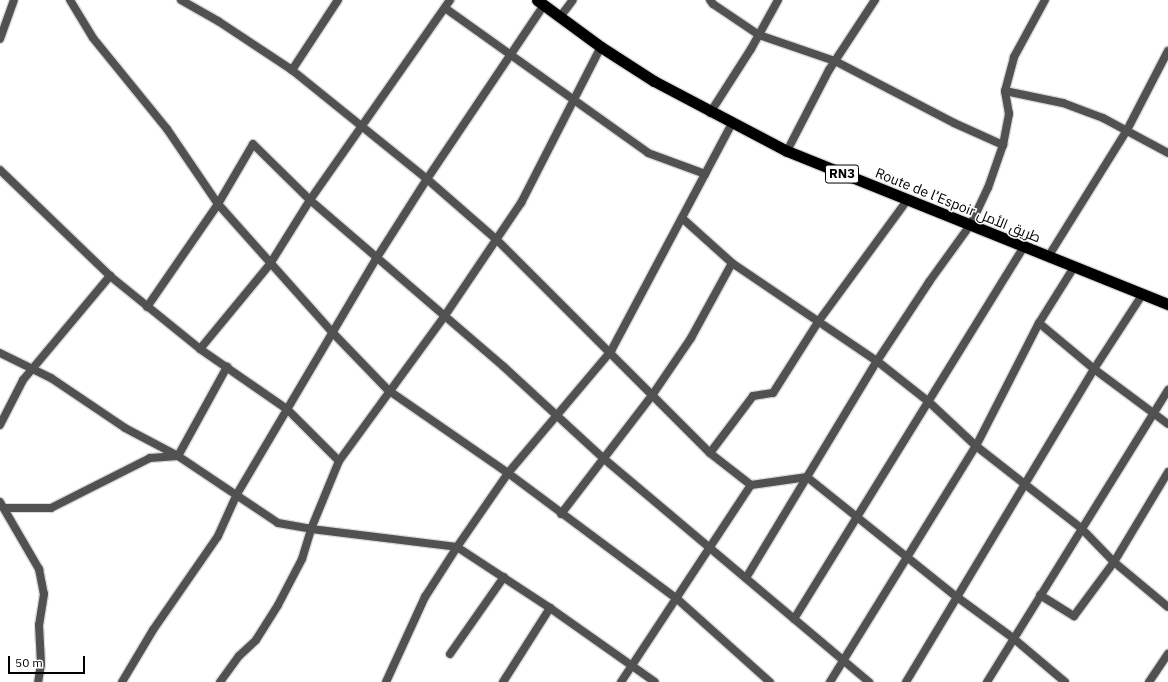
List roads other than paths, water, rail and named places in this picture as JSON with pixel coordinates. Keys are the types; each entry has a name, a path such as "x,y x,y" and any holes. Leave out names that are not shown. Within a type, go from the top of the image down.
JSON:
{"highway":[{"name":"Route de l’Espoir طريق الأمل","path":"541,3 601,47 710,113 787,151 971,224 1048,258 1168,304"}],"street":[{"path":"0,38 14,0"},
{"path":"70,0 93,38 167,129 218,204 332,332 388,390 508,473 561,514 676,598 770,682"},
{"path":"181,0 218,21 292,70 427,179 497,240 611,351 710,453 751,485 807,477 859,517 957,597 1013,638 1065,682"},
{"path":"292,70 338,0"},
{"path":"200,349 270,264 310,200 450,0"},
{"path":"560,17 573,0"},
{"path":"710,0 712,4 759,35 835,61 940,116 1003,145"},
{"path":"710,113 759,35 778,0"},
{"path":"787,151 835,61 875,0"},
{"path":"746,578 877,361 929,282 971,224 988,188 1003,145 1009,114 1005,91 1014,56 1045,0"},
{"path":"122,682 153,630 218,536 237,494 376,259 427,179 510,55 541,3"},
{"path":"445,8 648,153 705,174"},
{"path":"220,682 239,656 256,640 278,605 302,559 311,529 339,461 388,390 444,317 521,203 601,47"},
{"path":"1048,258 1127,130 1168,51"},
{"path":"1005,91 1063,103 1127,130 1168,153"},
{"path":"386,682 425,597 457,547 508,473 611,351 732,123"},
{"path":"147,307 218,204 253,144 310,200 557,415 603,458 869,682"},
{"path":"0,170 110,276 200,349 288,410 339,461"},
{"path":"710,453 753,396 773,393 818,322 908,199"},
{"path":"682,218 732,263 877,361 929,402 976,446 1081,528 1114,562 1168,607"},
{"path":"794,619 859,517 1024,247"},
{"path":"561,514 653,394 691,338 732,263"},
{"path":"830,682 976,446 1039,323 1074,267"},
{"path":"0,425 23,380 110,276"},
{"path":"906,682 1094,369 1142,295"},
{"path":"1039,323 1094,369 1154,412 1168,424"},
{"path":"0,353 24,366 33,368 125,428 178,456 237,494 278,523 311,529 457,547 550,608 655,682"},
{"path":"178,456 227,367"},
{"path":"987,682 1081,528 1168,390"},
{"path":"2,505 51,508 150,458 178,456"},
{"path":"1040,595 1074,616 1114,562 1168,472"},
{"path":"621,682 751,485"},
{"path":"2,505 32,560 39,569 44,594 39,625 41,664 38,682"},
{"path":"450,654 504,578"},
{"path":"503,682 550,608"},
{"path":"1149,682 1168,654"}]}
